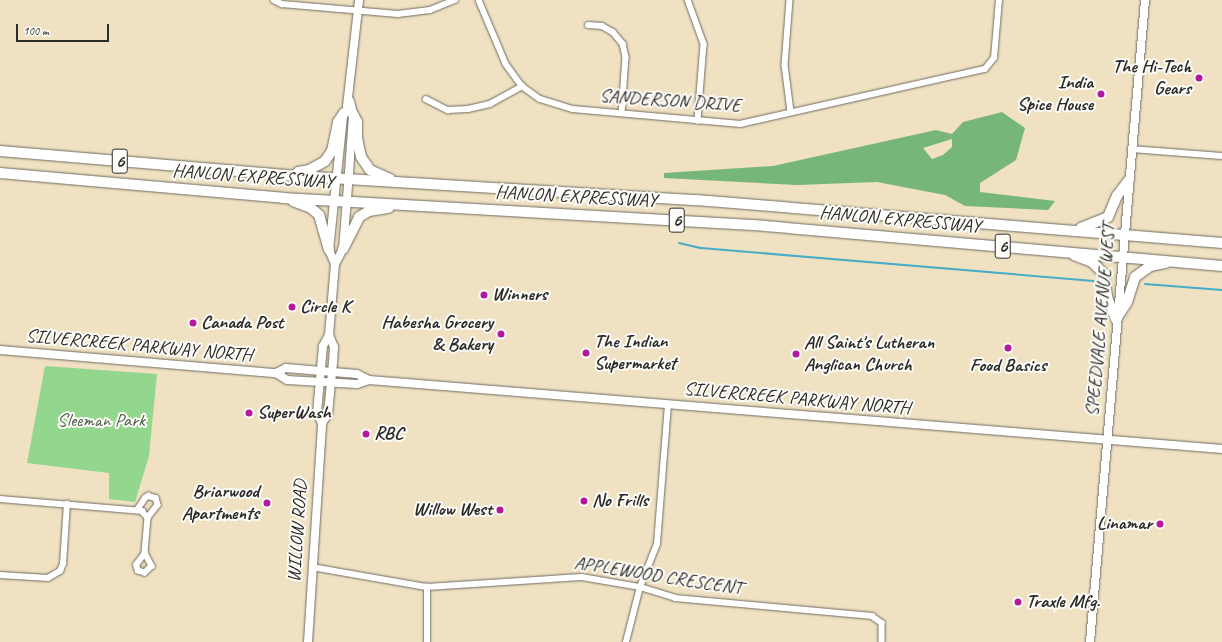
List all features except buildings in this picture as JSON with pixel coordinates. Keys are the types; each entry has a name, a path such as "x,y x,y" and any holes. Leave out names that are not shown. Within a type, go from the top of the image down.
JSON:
{"highway":[{"path":"287,174 309,170 325,161 332,151 338,122 349,113 358,122 357,138 361,157 365,165 376,174 398,182"},
{"name":"HANLON EXPRESSWAY","path":"0,151 348,179 696,200 1078,229 1222,243"},
{"name":"HANLON EXPRESSWAY","path":"0,173 283,198 414,204 765,226 1065,251 1222,266"},
{"path":"1078,229 1108,217 1117,196 1129,180"},
{"path":"283,198 311,208 319,215 329,250"},
{"path":"342,249 352,227 364,214 369,211 402,208 414,204"},
{"path":"1065,251 1092,262 1103,273 1106,279 1108,300 1116,319"},
{"path":"1116,319 1127,302 1135,277 1150,266 1176,262"}],"main road":[{"name":"WILLOW ROAD","path":"308,642 322,423 328,414 332,372 334,347 330,335 335,264 342,249 348,179 349,113 359,0"},
{"name":"SPEEDVALE AVENUE WEST","path":"1090,642 1108,441 1121,256 1144,0"},
{"name":"WILLOW ROAD","path":"335,264 329,250 337,178 349,113"},
{"name":"WILLOW ROAD","path":"322,423 317,413 323,346 330,335"},
{"name":"SILVERCREEK PARKWAY NORTH","path":"0,350 276,373 287,380 357,384 369,380"},
{"name":"SILVERCREEK PARKWAY NORTH","path":"276,373 286,368 357,374 369,380 1222,450"}],"street":[{"path":"274,0 282,4 358,12 414,14 455,0"},
{"name":"SANDERSON DRIVE","path":"479,0 506,64 522,86 540,99 560,106 740,124 985,69 994,58 999,0"},
{"path":"688,0 704,44 698,121"},
{"path":"790,0 784,66 791,112"},
{"path":"588,25 602,26 613,32 623,44 626,57 622,113"},
{"path":"426,99 448,110 468,109 490,104 522,86"},
{"path":"1131,149 1222,156"},
{"path":"626,642 640,587 657,544 668,404"},
{"path":"137,510 144,498 148,496 156,498 158,505 148,518 145,553"},
{"path":"0,499 137,510 148,518"},
{"path":"0,575 48,578 60,571 63,564 67,504"},
{"name":"APPLEWOOD CRESCENT","path":"312,567 428,587 582,577 640,587 682,599 872,616 882,623 882,642"},
{"path":"427,642 428,587"}],"green space":[{"path":"1002,112 1025,128 1016,160 980,183 980,192 1055,201 1048,210 965,206 945,195 877,182 797,185 664,178 664,173 773,166 936,130 952,134 963,122","holes":["952,139 952,147 943,155 932,159 923,148"]},
{"name":"Sleeman Park","path":"45,366 157,374 149,456 135,502 109,499 109,473 27,463"}],"waterway":[{"path":"679,243 701,248 1094,281"},
{"path":"1145,284 1222,290"}],"place":[{"name":"The Hi-Tech Gears","path":"1199,78"},
{"name":"India Spice House","path":"1101,94"},
{"name":"Winners","path":"484,295"},
{"name":"Circle K","path":"292,307"},
{"name":"Canada Post","path":"193,323"},
{"name":"Habesha Grocery & Bakery","path":"501,334"},
{"name":"Food Basics","path":"1008,348"},
{"name":"The Indian Supermarket","path":"586,353"},
{"name":"All Saint's Lutheran Anglican Church","path":"796,354"},
{"name":"SuperWash","path":"249,413"},
{"name":"RBC","path":"366,434"},
{"name":"No Frills","path":"584,501"},
{"name":"Briarwood Apartments","path":"267,503"},
{"name":"Willow West","path":"500,510"},
{"name":"Linamar","path":"1160,524"},
{"name":"Traxle Mfg.","path":"1018,602"}]}
